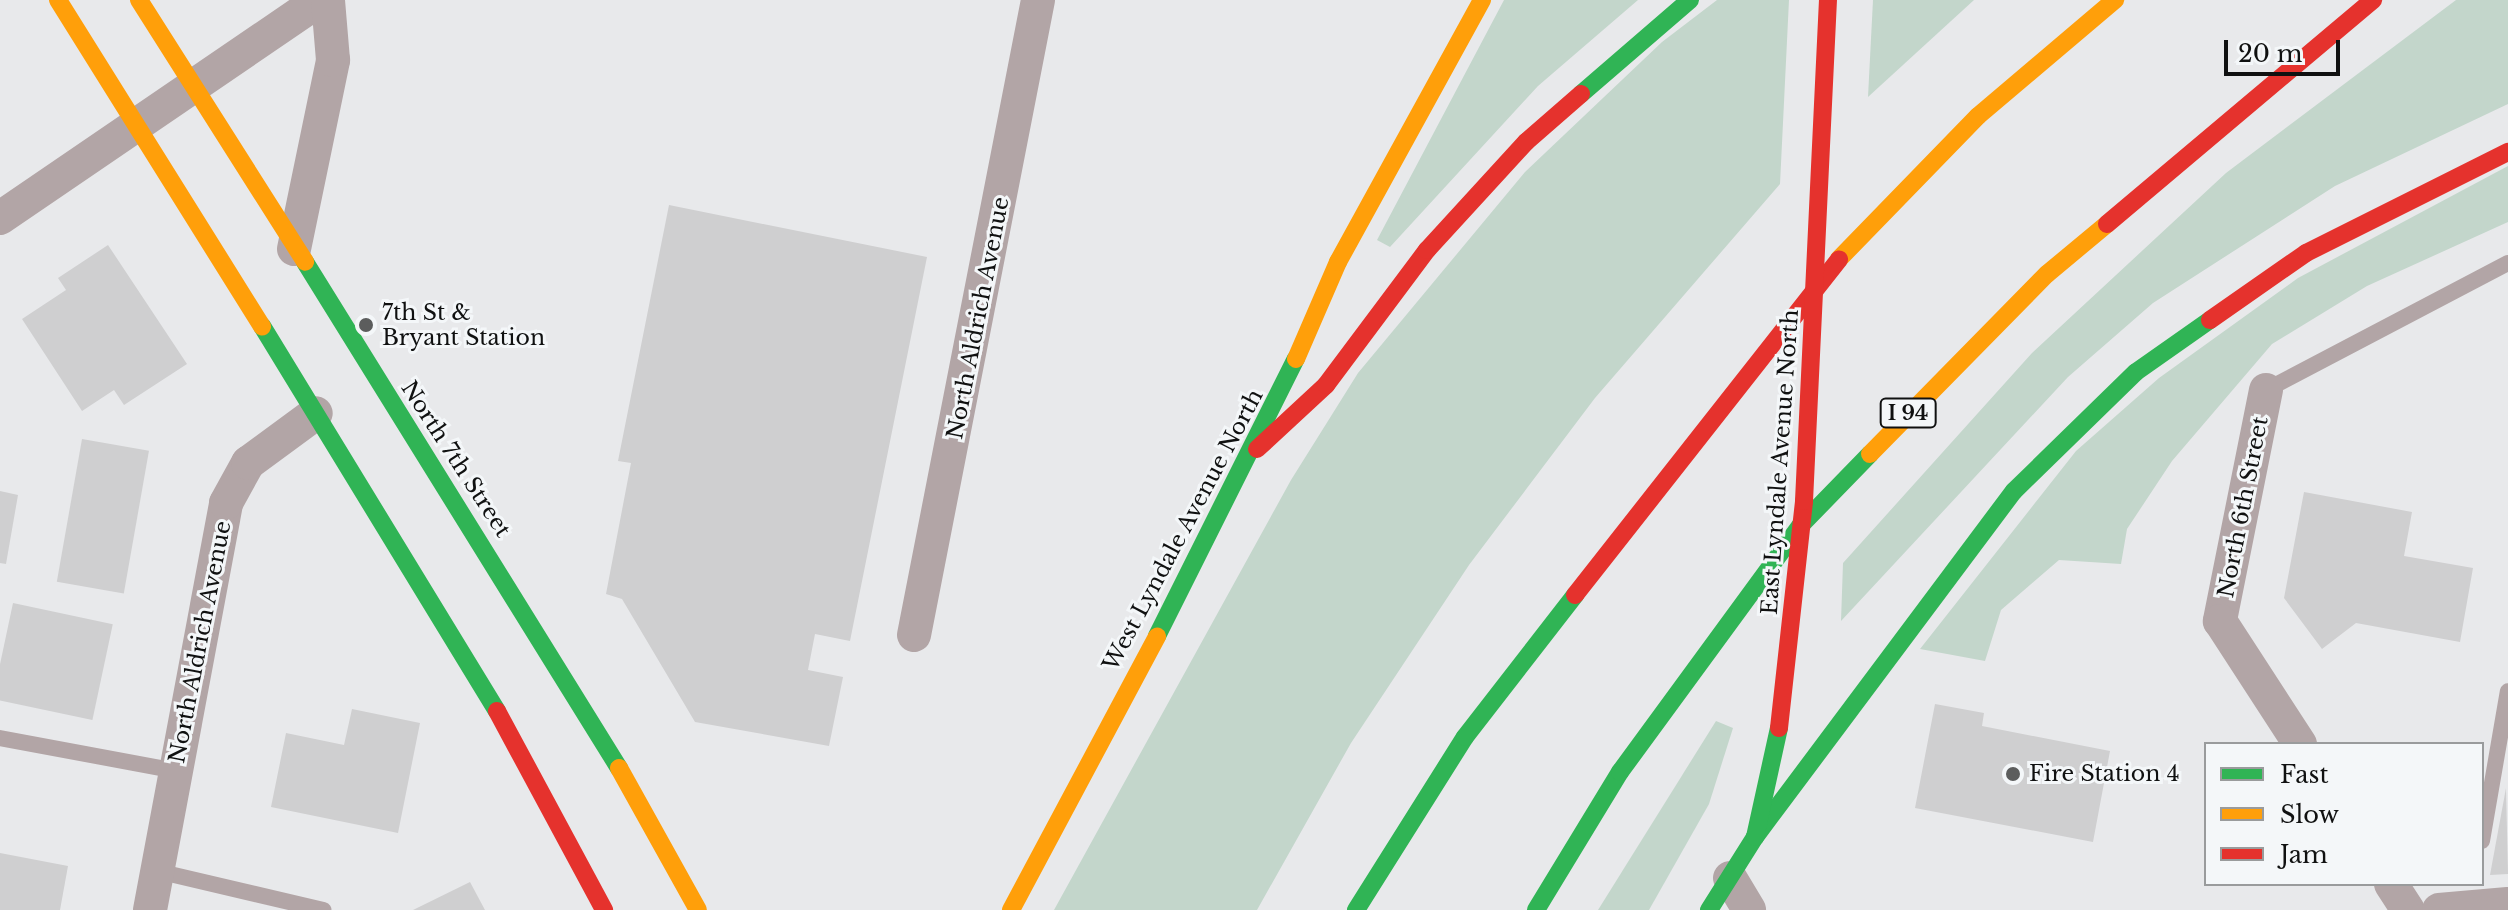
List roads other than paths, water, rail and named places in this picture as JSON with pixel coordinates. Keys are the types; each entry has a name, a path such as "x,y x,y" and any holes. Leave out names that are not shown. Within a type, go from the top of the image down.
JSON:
{"main road":[{"path":"58,0 460,643 604,910"},
{"name":"North 7th Street","path":"139,0 294,249 565,671 698,910"},
{"name":"West Lyndale Avenue North","path":"1011,910 1257,449 1338,262 1482,0"},
{"path":"1257,449 1326,385 1427,250 1526,142 1690,0"},
{"name":"East Lyndale Avenue North","path":"1709,910 1755,837 1779,728 1804,501 1828,0"},
{"path":"1356,910 1465,737 1800,301 1978,116 2115,0"},
{"name":"I 94","path":"1536,910 1620,772 1801,525 2047,274 2373,0"},
{"path":"1755,837 2004,503 2136,372 2306,253 2508,152"}],"street":[{"path":"0,218 319,0"},
{"path":"294,249 333,60 328,0"},
{"name":"North Aldrich Avenue","path":"914,635 1038,0"},
{"name":"North 6th Street","path":"2266,390 2220,621 2299,742"},
{"name":"North Aldrich Avenue","path":"150,910 226,503 248,463 316,413"},
{"path":"1730,878 1749,910"},
{"path":"2392,886 2408,910"},
{"path":"2462,900 2508,904"}],"lane":[{"path":"2266,390 2508,263"},
{"path":"2484,829 2508,691"},
{"path":"0,738 176,771"},
{"path":"157,871 323,910"}],"place":[{"name":"7th St & Bryant Station","path":"366,325"},
{"name":"Fire Station 4","path":"2013,774"}]}
